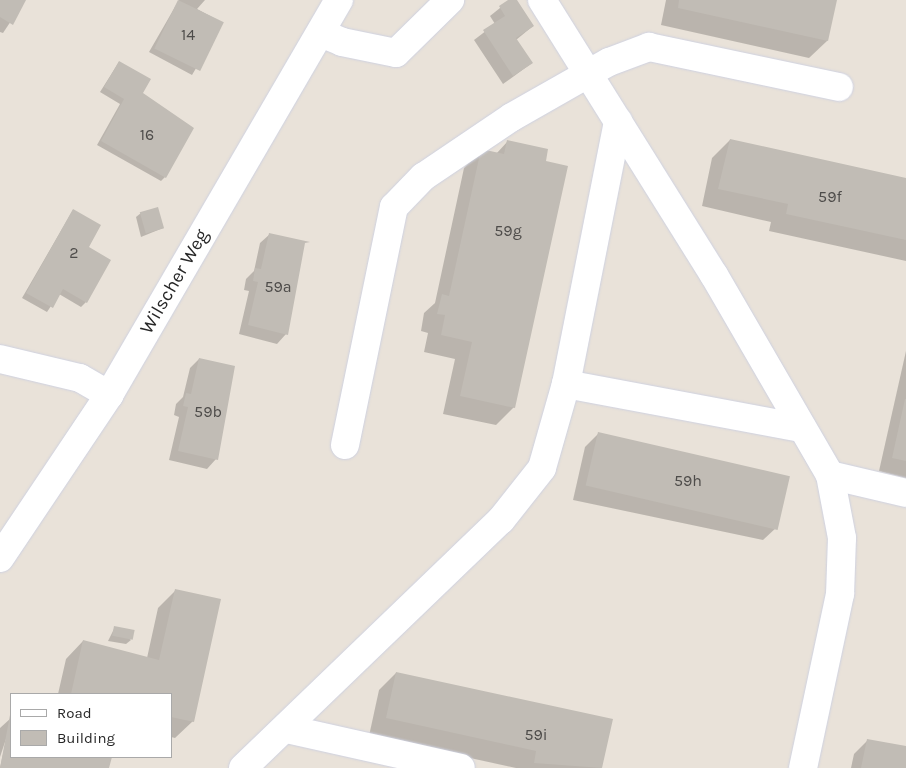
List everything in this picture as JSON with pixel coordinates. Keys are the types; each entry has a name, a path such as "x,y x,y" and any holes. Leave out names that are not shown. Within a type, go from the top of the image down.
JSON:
{"street":[{"name":"Wilscher Weg","path":"0,558 109,395 339,0"},
{"path":"321,33 342,42 396,53 450,0"},
{"path":"542,0 618,121 830,475 842,538 840,594 802,768"},
{"path":"345,445 394,208 423,177 512,117 589,74 649,47 839,87"},
{"path":"243,768 287,729 501,520 542,468 566,384 618,121"},
{"path":"0,359 80,378 109,395"},
{"path":"566,384 802,428"},
{"path":"830,475 906,493"},
{"path":"287,729 461,768"}],"building":[{"path":"0,0 26,0 13,25 0,17"},
{"path":"178,0 224,22 200,71 154,49"},
{"path":"508,0 517,0 534,26 516,38 533,63 513,76 483,30 505,16 499,6"},
{"path":"679,0 837,0 828,41 678,8"},
{"path":"119,61 151,79 143,93 194,128 166,178 101,141 124,99 104,87"},
{"path":"730,139 906,178 906,240 786,214 788,204 718,189"},
{"path":"507,140 548,149 546,161 568,166 515,408 460,396 472,342 441,335 445,315 437,314 442,294 449,296 481,149 504,154"},
{"path":"158,207 164,228 146,233 140,212"},
{"path":"73,209 101,225 89,247 111,260 87,303 63,289 53,308 26,293"},
{"path":"269,233 310,242 305,243 288,335 248,325 258,282 253,281 255,268 261,269"},
{"path":"199,358 235,366 218,460 178,451 188,407 183,406 186,393 191,394"},
{"path":"906,399 906,461 892,458"},
{"path":"598,432 790,476 778,530 586,486"},
{"path":"175,589 221,599 194,722 172,717 172,693 71,693 83,640 159,660"},
{"path":"114,626 135,630 133,640 112,636"},
{"path":"396,672 613,719 602,768 534,763 536,751 386,718"},
{"path":"10,715 10,758 112,758 109,768 0,768"},
{"path":"867,739 906,746 906,768 861,768"}]}
